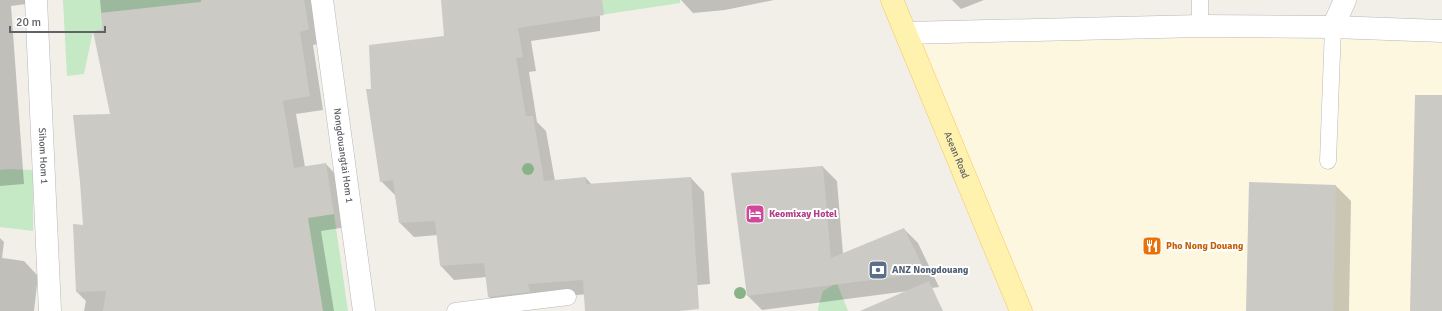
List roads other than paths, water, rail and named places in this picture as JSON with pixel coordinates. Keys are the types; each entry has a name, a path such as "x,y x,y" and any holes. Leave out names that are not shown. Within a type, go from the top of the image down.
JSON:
{"main road":[{"name":"Asean Road","path":"892,0 907,33 1021,311"}],"street":[{"name":"Sihom Hom 1","path":"36,0 50,311"},
{"name":"Nongdouangtai Hom 1","path":"322,0 364,311"},
{"path":"1333,27 1344,0"},
{"path":"907,33 1200,26 1442,30"}],"lane":[{"path":"1200,0 1200,26"},
{"path":"1328,161 1333,27"},
{"path":"455,311 568,297"}],"place":[{"name":"Keomixay Hotel","path":"755,214"},
{"name":"Pho Nong Douang","path":"1152,246"},
{"name":"ANZ Nongdouang","path":"878,270"}]}
